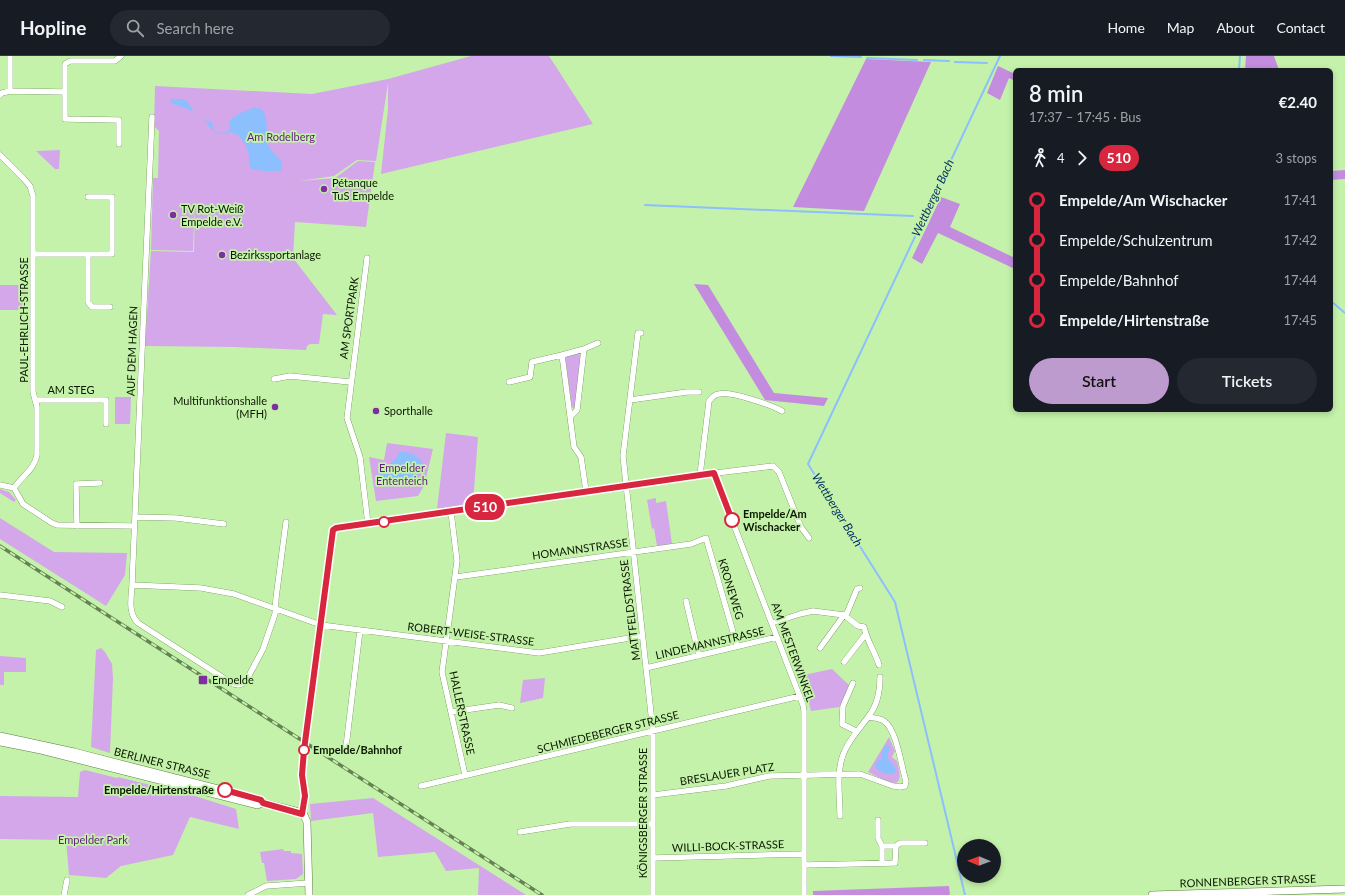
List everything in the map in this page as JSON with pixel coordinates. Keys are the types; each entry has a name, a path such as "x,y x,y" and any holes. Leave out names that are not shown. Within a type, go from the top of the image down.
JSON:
{"street":[{"path":"10,56 10,91"},
{"path":"119,144 119,120 65,119 65,64 70,61 115,61 121,56"},
{"path":"0,95 10,91 65,92"},
{"name":"AUF DEM HAGEN","path":"152,117 131,612 133,618 138,624 233,684 239,685 245,683 251,674 268,637 276,608"},
{"name":"PAUL-EHRLICH-STRASSE","path":"0,155 30,186 33,196 34,392 37,407 36,459 29,472 20,479 14,488"},
{"path":"34,254 112,254 112,197 88,197"},
{"path":"88,254 88,302 92,307 110,307"},
{"name":"AM SPORTPARK","path":"367,258 346,418 360,458 368,524"},
{"name":"MATTFELDSTRASSE","path":"641,333 638,333 623,456 625,486 653,732"},
{"path":"509,382 530,377 532,362 584,349 598,343"},
{"path":"570,416 577,410 584,349"},
{"path":"562,355 574,447 581,457 586,491"},
{"path":"274,379 290,376 350,382"},
{"path":"630,400 686,392 699,392"},
{"path":"700,475 709,401 713,396 718,394 738,396 772,406 782,411"},
{"name":"AM STEG","path":"35,400 106,400 106,424"},
{"path":"309,895 307,822 302,814 305,796 302,775 312,686 333,530 336,528 586,491 772,466 779,472 801,527 808,538"},
{"name":"AM MESTERWINKEL","path":"714,473 800,696 804,711 804,895"},
{"path":"77,526 76,484 100,483"},
{"path":"0,485 14,488 23,504 52,523 62,526 134,526"},
{"name":"HALLERSTRASSE","path":"451,512 457,561 442,672 465,775"},
{"path":"135,517 176,518 224,524"},
{"path":"276,608 286,522"},
{"name":"HOMANNSTRASSE","path":"456,577 691,544 706,538"},
{"name":"KRONEWEG","path":"706,538 738,646"},
{"name":"ROBERT-WEISE-STRASSE","path":"132,585 201,588 234,594 321,625 539,653 642,636"},
{"path":"820,648 847,613 857,589 860,588"},
{"path":"0,595 50,601 62,607"},
{"path":"686,601 699,656"},
{"path":"772,624 813,611 844,615 858,626 864,627 865,635 875,653 878,665"},
{"path":"346,747 360,630"},
{"path":"844,662 865,635"},
{"name":"LINDEMANNSTRASSE","path":"646,668 777,637"},
{"path":"840,816 840,775 843,755 856,732 868,717 875,704 880,688 880,677"},
{"path":"853,683 843,706 842,724 856,732"},
{"name":"SCHMIEDEBERGER STRASSE","path":"421,786 800,696"},
{"path":"451,712 499,704 512,708"},
{"name":"BRESLAUER PLATZ","path":"652,795 726,786 769,776 860,774 893,786 905,786 906,781 894,738 888,725 878,718 868,717"},
{"name":"KÖNIGSBERGER STRASSE","path":"652,895 653,732"},
{"name":"BERLINER STRASSE","path":"0,736 124,764 261,800 263,803"},
{"name":"BERLINER STRASSE","path":"0,742 41,750 252,803 263,803"},
{"path":"263,803 302,814"},
{"path":"878,820 878,838 882,846 882,863"},
{"path":"520,832 570,824 652,824"},
{"path":"882,846 896,846 900,843 925,843"},
{"path":"804,865 895,863 896,846"},
{"name":"WILLI-BOCK-STRASSE","path":"653,858 804,854"},
{"path":"64,895 67,880"},
{"path":"248,895 266,886 308,883"},
{"name":"RONNENBERGER STRASSE","path":"1152,895 1345,889"}],"green space":[{"name":"Am Rodelberg","path":"471,56 549,56 593,124 381,174 388,109 388,83 376,161 357,160 334,176 299,181 335,178 358,161 375,162 366,227 295,222 293,258 337,315 323,314 319,344 310,344 307,346 306,350 234,347 145,346 151,251 194,252 195,198 193,251 151,250 153,178 158,178 159,131 154,126 155,86 312,94 388,79"},
{"path":"60,150 59,169 55,169 36,151"},
{"path":"0,285 26,285 26,310 0,310"},
{"path":"578,353 581,357 574,409 572,407 565,356"},
{"path":"115,397 131,397 130,424 115,424"},
{"path":"446,433 478,437 473,503 437,509"},
{"name":"Empelder Ententeich","path":"387,443 433,449 424,486 418,496 376,501 369,457 384,460"},
{"path":"0,489 9,492 16,500 14,502 0,493"},
{"path":"656,498 656,503 666,501 672,544 657,546 654,528 652,529 647,500"},
{"path":"0,518 54,552 127,553 125,575 106,606 0,539"},
{"path":"101,648 112,664 113,678 110,753 91,747 96,650"},
{"path":"0,656 26,658 26,672 4,672 4,685 0,685"},
{"path":"832,669 850,686 840,707 811,711 807,695 799,676"},
{"path":"545,678 543,698 520,703 523,680"},
{"path":"889,737 895,751 892,757 897,761 899,772 899,779 897,782 893,783 868,772"},
{"name":"Empelder Park","path":"85,770 195,796 236,809 239,829 190,817 173,855 121,866 106,878 69,875 66,840 0,839 0,796 78,797 80,772"},
{"path":"373,798 526,895 478,895 479,868 446,871 435,852 378,857 373,813 311,821 310,804"},
{"path":"283,849 284,851 291,851 291,853 302,854 303,874 296,879 267,881 264,863 262,863 260,852"}],"shaded area":[{"path":"1246,56 1274,56 1278,68 1245,68"},
{"path":"866,59 931,62 864,211 793,207"},
{"path":"998,66 1013,73 1013,80 1009,78 1000,100 987,93"},
{"path":"1345,170 1345,179 1333,180 1333,171"},
{"path":"941,197 960,204 950,227 1013,257 1013,268 938,233 922,264 912,258"},
{"path":"694,284 708,285 774,393 828,398 824,406 765,400"},
{"path":"949,886 950,895 813,895 813,891"}],"water":[{"path":"170,99 182,99 188,102 195,114 188,109 175,105"},
{"path":"256,108 261,109 266,118 268,145 282,162 282,168 280,171 251,169 247,148 244,142 232,132 219,134 215,132 212,130 206,122 202,119 212,122 214,131 220,133 228,132 230,128 229,122 235,116 248,110"},
{"path":"400,452 413,454 417,457 423,463 423,472 416,476 412,481 395,484 391,487 384,486 380,481 379,475 394,461"},
{"path":"885,745 890,747 887,757 896,770 895,773 884,773 875,767 877,761 882,759 881,755"}],"waterway":[{"path":"831,56 861,57"},
{"name":"Wettberger Bach","path":"965,895 895,602 808,464 1000,56"},
{"path":"1239,68 1240,56"},
{"path":"867,58 917,60"},
{"path":"924,60 949,61"},
{"path":"955,62 987,63"},
{"path":"645,205 913,216"},
{"path":"1333,303 1345,313"}],"railway":[{"path":"0,546 542,895"}],"bus line":[{"name":"510","path":"225,790 302,814 305,796 302,775 304,750 333,530 336,528 714,473 732,520"}],"place":[{"name":"Pétanque TuS Empelde","path":"324,189"},
{"name":"TV Rot-Weiß Empelde e.V.","path":"173,215"},
{"name":"Bezirkssportanlage","path":"222,255"},
{"name":"Multifunktionshalle (MFH)","path":"275,407"},
{"name":"Sporthalle","path":"376,411"},
{"name":"Empelde/Am Wischacker","path":"732,520"},
{"name":"Empelde","path":"203,680"},
{"name":"Empelde/Bahnhof","path":"304,750"},
{"name":"Empelde/Hirtenstraße","path":"225,790"}]}
